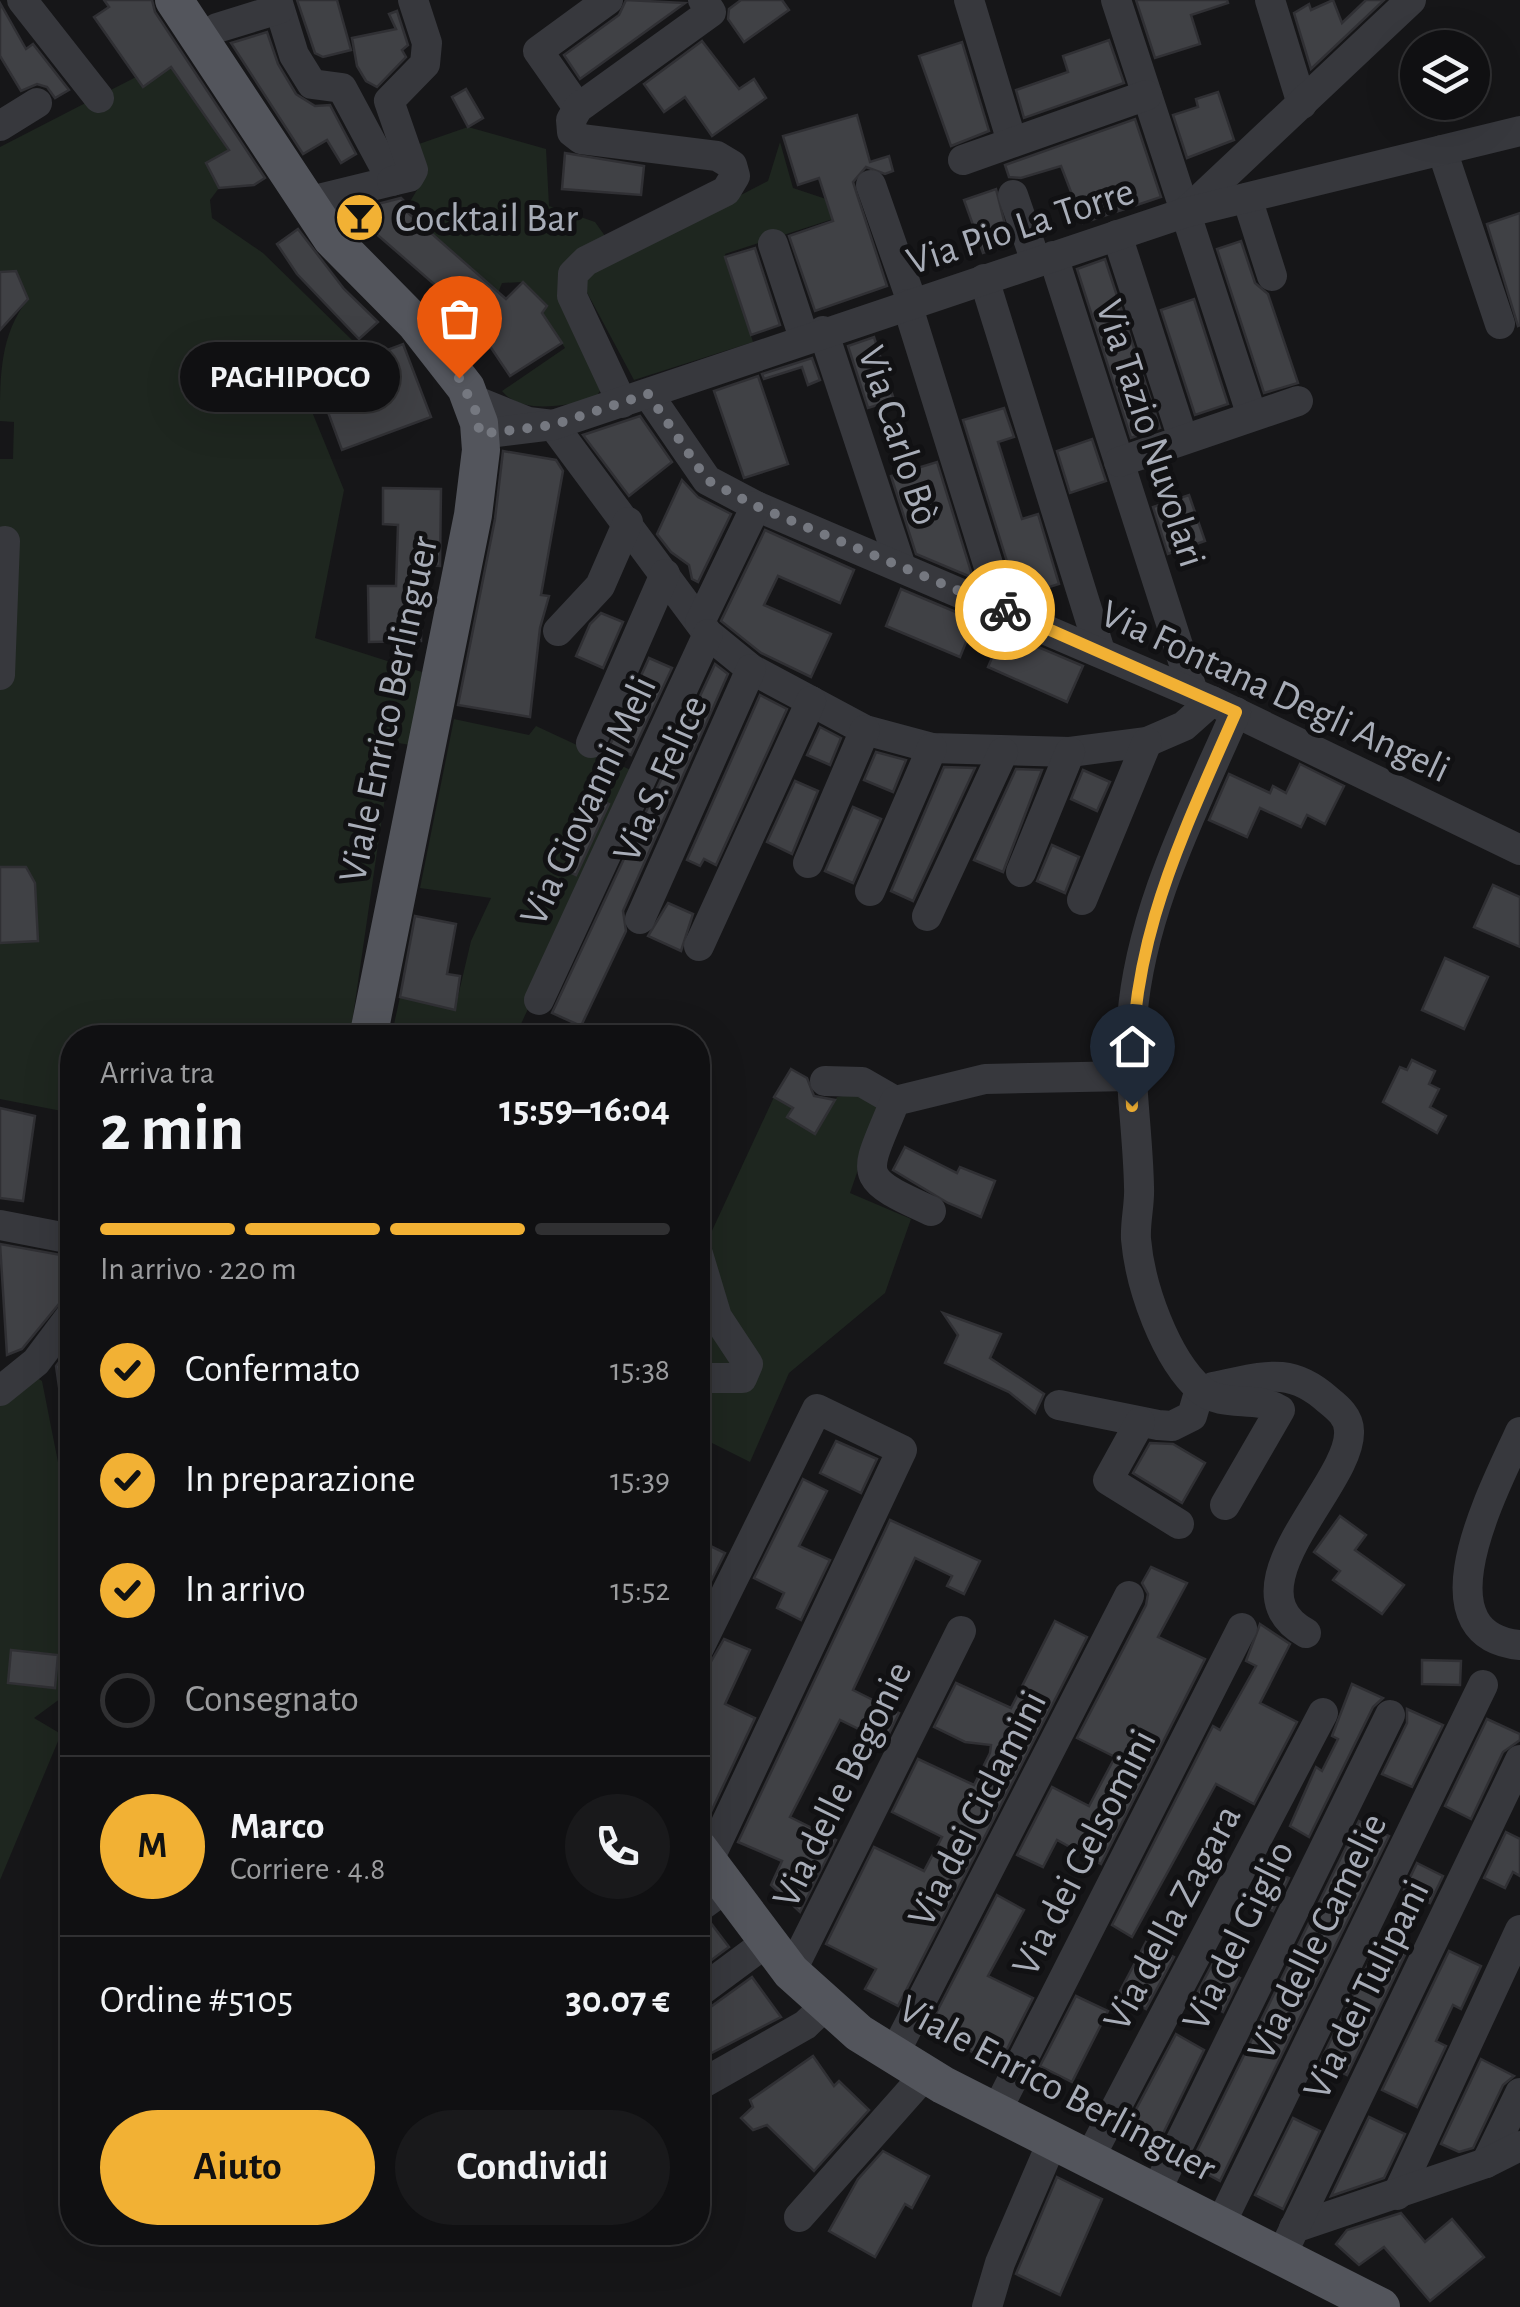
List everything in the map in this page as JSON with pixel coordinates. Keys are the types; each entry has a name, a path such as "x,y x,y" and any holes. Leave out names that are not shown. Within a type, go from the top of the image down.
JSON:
{"main road":[{"path":"174,0 306,202 342,251 427,336 476,416"},
{"name":"Viale Enrico Berlinguer","path":"371,1025 473,515 476,416"},
{"name":"Viale Enrico Berlinguer","path":"710,1878 825,2006 909,2066 1221,2223 1288,2241 1360,2302"}],"street":[{"path":"306,202 409,178 413,170 389,101 420,72 428,54 414,0"},
{"path":"608,0 538,51 578,108 707,6"},
{"path":"969,0 1012,142"},
{"path":"1116,0 1252,416"},
{"path":"1270,0 1302,104"},
{"path":"1184,213 1411,0"},
{"path":"38,5 99,98"},
{"path":"200,38 278,5 294,55 312,84 342,88 392,181"},
{"path":"964,160 1147,95"},
{"path":"0,126 37,103"},
{"name":"Via Fontana Degli Angeli","path":"578,108 571,124 578,138 718,156 732,165 735,176 726,190 586,261 573,274 572,296 635,398 707,480 756,506 900,564 1214,701 1520,850"},
{"name":"Via Pio La Torre","path":"553,425 1184,213 1520,131"},
{"path":"1442,150 1500,324"},
{"path":"871,185 1002,608"},
{"name":"Via Tazio Nuvolari","path":"1013,195 1044,259 1214,701"},
{"path":"1246,198 1272,276"},
{"path":"1117,235 1183,440"},
{"name":"Via Carlo Bò","path":"772,244 814,335 900,564"},
{"path":"984,279 1100,652"},
{"path":"1119,462 1298,400"},
{"path":"476,416 553,425 704,628 751,670 865,730 932,748 1070,752 1147,742 1184,726 1214,701"},
{"name":"Via Giovanni Meli","path":"539,1000 756,506"},
{"path":"558,632 600,586 628,522"},
{"path":"0,675 4,540"},
{"path":"591,743 665,574"},
{"name":"Via S. Felice","path":"640,919 751,670"},
{"path":"699,946 811,701"},
{"path":"1214,701 1137,976 1131,1076 1141,1276 1158,1322 1200,1389 1214,1398 1268,1402 1280,1410 1225,1505"},
{"path":"808,863 865,730"},
{"path":"1082,900 1147,742"},
{"path":"870,891 932,748"},
{"path":"928,916 1004,752"},
{"path":"1021,872 1070,752"},
{"path":"825,1081 862,1082 895,1101 985,1079 1131,1076"},
{"path":"895,1101 872,1158 874,1180 880,1188 932,1211"},
{"path":"0,1224 60,1236"},
{"path":"710,1296 716,1317 748,1364 742,1378 710,1378"},
{"path":"2,1390 36,1362 60,1330"},
{"path":"0,1356 2,1390"},
{"path":"1200,1389 1285,1375 1313,1386 1348,1422 1349,1440 1301,1528 1279,1590 1280,1608 1287,1623 1306,1633"},
{"path":"1059,1406 1172,1426 1185,1422 1200,1389"},
{"path":"710,1626 817,1408 902,1450 710,1863"},
{"path":"1140,1422 1108,1480 1179,1524"},
{"path":"1520,1432 1482,1518 1470,1564 1468,1605 1478,1630 1491,1640 1520,1644"},
{"name":"Via dei Ciclamini","path":"799,2217 909,2066 1129,1596"},
{"name":"Via dei Gelsomini","path":"996,2112 1242,1628"},
{"name":"Via delle Begonie","path":"791,1972 962,1631"},
{"name":"Via delle Camelie","path":"1221,2223 1483,1685"},
{"name":"Via della Zagara","path":"1089,2159 1323,1713"},
{"name":"Via del Giglio","path":"1156,2190 1390,1715"},
{"name":"Via dei Tulipani","path":"1288,2241 1520,1760"},
{"path":"1397,2194 1520,1930"},
{"path":"710,1984 768,1941"},
{"path":"710,2079 805,2025 825,2006"},
{"path":"1486,2163 1520,2092"},
{"path":"987,2307 1000,2263 1052,2140"},
{"path":"1288,2241 1520,2146"}],"shaded area":[{"path":"172,67 229,150 206,163 219,188 210,200 212,218 263,253 354,342 297,375 344,490 315,638 422,672 410,745 393,742 352,1025 60,1025 60,1111 0,1099 0,459 13,459 14,422 0,421 0,388 7,341 28,299 16,271 0,272 0,147 136,77 143,86"},
{"path":"468,127 546,149 549,206 595,222 605,236 580,251 602,388 594,400 533,406 521,404 502,391 565,348 542,313 547,306 523,282 502,283 498,293 418,222 421,216 408,205 420,185 416,145"},
{"path":"780,142 793,188 826,199 833,219 725,254 753,342 634,380 583,285 587,275 768,181"},
{"path":"454,719 529,735 536,726 637,773 521,1025 394,1025 400,997 455,1009 471,941 491,898 420,888"},
{"path":"886,1088 850,1193 911,1219 885,1293 789,1373 750,1462 710,1442 710,1235 774,1097 793,1108 787,1118 815,1134 837,1097"},
{"path":"37,1378 42,1381 60,1472 60,1699 34,1718 60,1736 0,1880 0,1403"}],"building":[{"path":"104,0 152,0 155,12 265,178 254,185 219,188 206,163 229,150 171,67 143,87 94,17 109,7"},
{"path":"297,0 337,0 351,50 323,57 315,53"},
{"path":"626,0 685,3 580,79 564,55 619,15"},
{"path":"741,0 782,0 789,10 744,42 728,19 729,9"},
{"path":"1136,0 1228,3 1191,15 1200,44 1155,58"},
{"path":"1333,0 1342,23 1366,0 1384,0 1311,69 1294,13 1309,4 1311,10"},
{"path":"0,3 26,49 33,44 69,90 55,98 47,87 37,84 21,91 0,56"},
{"path":"397,11 408,45 402,50 406,57 377,87 366,81 357,66 352,38 396,29 389,14"},
{"path":"267,32 278,64 296,94 315,106 330,105 356,154 341,163 327,140 303,154 231,43"},
{"path":"1109,40 1124,83 1024,118 1016,90 1068,72 1063,56"},
{"path":"702,41 739,89 754,79 766,98 712,136 685,97 664,112 644,84"},
{"path":"962,42 989,131 951,146 919,56"},
{"path":"466,89 483,118 468,127 452,97"},
{"path":"1218,92 1234,140 1187,158 1173,115 1198,107 1196,99"},
{"path":"857,115 870,162 889,156 893,171 885,174 866,167 853,182 887,286 815,311 789,236 833,221 819,178 798,185 783,136"},
{"path":"1135,119 1161,197 1083,223 1061,166 1021,178 1009,177 1005,165"},
{"path":"565,153 644,166 641,195 562,189"},
{"path":"996,189 1010,244 983,253 964,200"},
{"path":"401,198 411,208 407,212 506,299 523,282 547,306 542,313 562,343 510,376 477,327 480,324 350,211"},
{"path":"1520,213 1520,325 1518,326 1487,224"},
{"path":"298,229 344,289 378,322 359,339 297,274 277,244"},
{"path":"1241,241 1255,283 1268,294 1298,383 1264,393 1217,249"},
{"path":"755,248 780,325 751,335 725,257"},
{"path":"1105,259 1160,428 1131,438 1077,269"},
{"path":"16,271 28,299 0,330 0,272"},
{"path":"1194,299 1228,404 1195,415 1161,310"},
{"path":"874,337 894,400 868,408 848,346"},
{"path":"403,344 431,417 342,450 315,377"},
{"path":"812,358 820,380 808,385 802,367 764,379 762,374"},
{"path":"758,376 788,464 744,478 714,391"},
{"path":"1004,408 1014,437 998,442 1022,519 1038,514 1059,584 1018,597 963,420"},
{"path":"640,416 672,462 629,496 583,435"},
{"path":"1092,439 1106,481 1070,493 1057,451"},
{"path":"503,451 556,460 563,471 541,595 549,596 540,628 530,717 458,705 495,519"},
{"path":"937,462 973,578 916,554 891,476"},
{"path":"682,480 698,497 731,514 698,582 692,579 689,565 671,552 657,534"},
{"path":"383,488 441,489 440,566 421,565 421,641 369,642 368,586 396,586 398,525 383,524"},
{"path":"1189,495 1205,541 1168,554 1153,507"},
{"path":"765,530 854,570 840,603 778,576 764,605 831,634 811,677 761,653 721,621"},
{"path":"901,589 975,620 960,657 886,626"},
{"path":"601,613 623,622 603,668 576,656 590,624"},
{"path":"1003,632 1083,666 1067,702 988,667"},
{"path":"649,658 672,668 631,755 610,745"},
{"path":"715,664 728,674 623,911 626,931 581,1025 552,1013"},
{"path":"760,695 787,709 716,865 704,859 700,866 687,860"},
{"path":"820,727 841,738 830,765 807,755"},
{"path":"876,752 906,760 893,792 864,780"},
{"path":"1300,764 1344,786 1325,824 1307,815 1301,827 1260,808 1247,837 1209,820 1229,774 1270,793 1273,786 1286,793"},
{"path":"944,767 975,768 913,901 891,891"},
{"path":"1016,769 1042,770 1003,872 974,860"},
{"path":"1083,770 1110,782 1097,811 1071,799"},
{"path":"795,781 818,791 792,854 767,842"},
{"path":"601,800 609,804 576,875 567,871"},
{"path":"853,807 881,819 853,883 825,871"},
{"path":"1052,845 1079,857 1065,893 1037,881"},
{"path":"0,867 26,867 35,883 38,941 0,943"},
{"path":"1493,885 1520,897 1520,947 1474,927"},
{"path":"668,903 693,914 681,951 648,936"},
{"path":"415,916 456,924 447,974 460,976 455,1010 400,997"},
{"path":"1445,958 1488,977 1464,1029 1422,1010"},
{"path":"1412,1060 1435,1071 1429,1084 1439,1089 1430,1107 1446,1116 1437,1133 1383,1102 1400,1067 1407,1070"},
{"path":"791,1069 807,1078 814,1096 835,1100 815,1134 787,1117 793,1108 774,1097"},
{"path":"0,1108 35,1116 23,1201 0,1198"},
{"path":"905,1147 957,1173 960,1167 995,1181 981,1217 948,1203 893,1170"},
{"path":"0,1244 60,1255 60,1303 22,1349 7,1355"},
{"path":"943,1313 1001,1334 990,1358 1044,1394 1035,1413 1009,1392 945,1363 958,1335"},
{"path":"60,1361 60,1393 56,1366"},
{"path":"836,1441 877,1459 861,1493 820,1473"},
{"path":"1150,1443 1173,1444 1205,1463 1182,1503 1133,1473"},
{"path":"803,1479 827,1491 799,1546 830,1560 801,1620 777,1608 784,1593 754,1578"},
{"path":"1340,1516 1366,1535 1355,1550 1404,1585 1382,1614 1333,1580 1340,1571 1314,1552"},
{"path":"890,1520 980,1561 964,1594 947,1586 952,1576 915,1558 853,1690 899,1713 885,1742 840,1720 790,1817 836,1840 800,1912 771,1885 782,1861 738,1842"},
{"path":"710,1546 725,1553 710,1583"},
{"path":"1151,1567 1187,1583 1158,1637 1205,1659 1101,1864 1057,1840 1043,1867 1017,1855 1052,1787 1089,1806 1115,1757 1077,1738 1146,1605 1148,1594 1142,1583"},
{"path":"1055,1621 1087,1637 898,2006 865,1989 876,1969 826,1944 874,1847 924,1871 942,1837 892,1812 918,1759 974,1785 990,1753 991,1745 965,1742 934,1727 956,1683 1011,1708"},
{"path":"1260,1624 1290,1644 1260,1703 1297,1722 1254,1804 1216,1784 1132,1937 1112,1925 1213,1726 1220,1730 1256,1666 1246,1661"},
{"path":"724,1639 750,1650 725,1704 755,1718 710,1814 710,1663"},
{"path":"11,1650 58,1655 55,1688 8,1683"},
{"path":"1422,1660 1461,1661 1460,1685 1422,1684"},
{"path":"1352,1684 1383,1698 1373,1707 1309,1837 1290,1826 1316,1767 1322,1771 1338,1739 1332,1736"},
{"path":"1407,1709 1443,1725 1412,1787 1382,1774 1407,1723"},
{"path":"1487,1719 1520,1734 1520,1740 1503,1752 1471,1819 1445,1806"},
{"path":"1359,1821 1389,1836 1220,2181 1190,2165"},
{"path":"1506,1832 1520,1839 1520,1876 1513,1872 1505,1888 1484,1878"},
{"path":"1417,1863 1443,1876 1430,1903 1404,1890"},
{"path":"1264,1866 1289,1878 1273,1911 1247,1899"},
{"path":"997,1895 1024,1910 988,1976 1033,1998 998,2067 929,2027"},
{"path":"710,1922 729,1947 710,1961"},
{"path":"1380,1940 1406,1953 1347,2075 1320,2062"},
{"path":"1146,1942 1174,1957 1146,2009 1118,1995"},
{"path":"1449,1951 1481,1966 1461,2009 1453,2005 1436,2041 1446,2046 1417,2107 1382,2090"},
{"path":"1213,1963 1240,1978 1223,2012 1195,1997"},
{"path":"752,1977 781,2017 710,2054 710,2007"},
{"path":"1076,1996 1108,2011 1072,2082 1040,2066"},
{"path":"1176,2034 1204,2050 1155,2150 1124,2132"},
{"path":"813,2056 834,2086 839,2081 869,2110 814,2171 767,2125 753,2130 741,2118 753,2107 750,2100"},
{"path":"1481,2059 1514,2076 1503,2085 1473,2148 1459,2152 1441,2144"},
{"path":"1369,2117 1405,2134 1384,2178 1331,2196"},
{"path":"1293,2118 1320,2131 1283,2209 1255,2195"},
{"path":"883,2151 929,2176 912,2208 905,2204 875,2257 829,2231 858,2179"},
{"path":"1057,2177 1102,2199 1060,2295 1016,2274"},
{"path":"1401,2213 1425,2242 1452,2219 1484,2257 1430,2301 1384,2247 1359,2265 1336,2244 1347,2230"}],"way so far":[{"path":"459,378 475,409 480,434 553,425 648,394 682,449 707,480 756,506 1005,610"}],"place":[{"name":"Cocktail Bar","path":"360,217"},
{"name":"PAGHIPOCO","path":"459,378"}],"route":[{"path":"1005,610 1236,712 1151,920 1137,976 1132,1018 1132,1106"}]}
